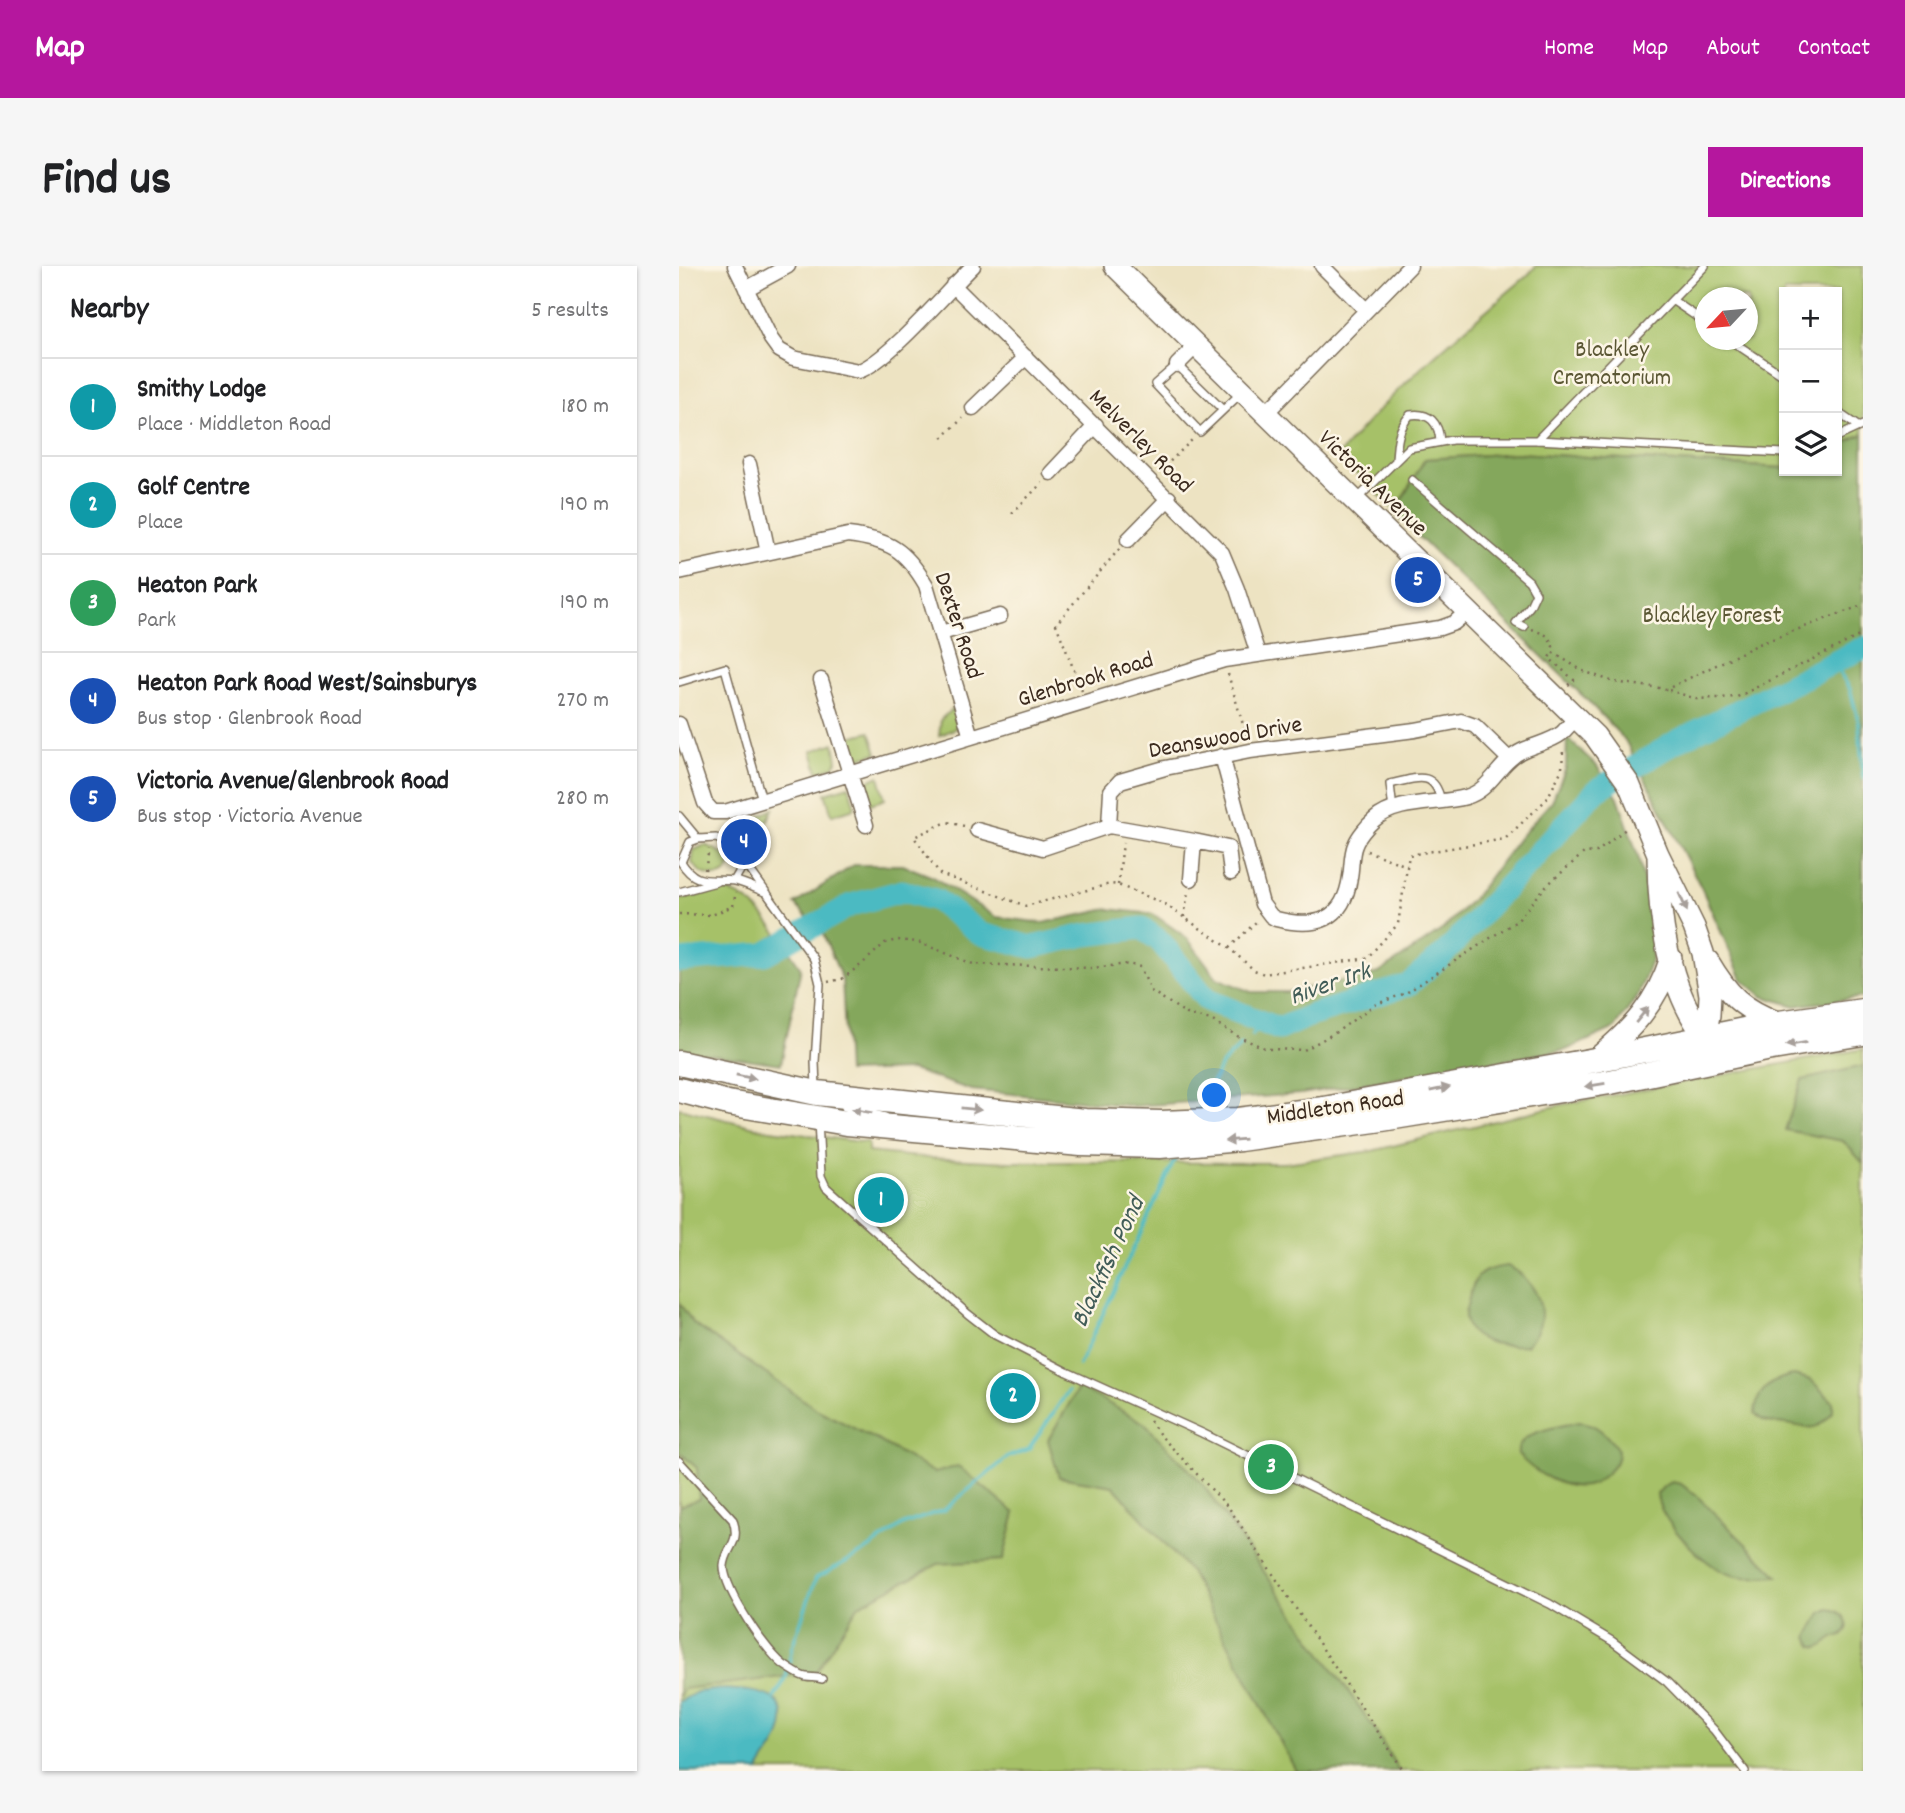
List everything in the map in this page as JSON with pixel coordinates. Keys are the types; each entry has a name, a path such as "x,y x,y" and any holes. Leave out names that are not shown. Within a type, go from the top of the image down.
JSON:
{"highway":[{"name":"Middleton Road","path":"679,1063 817,1093 1085,1121 1161,1124 1238,1120 1324,1109 1595,1060 1779,1023 1863,1011"},
{"name":"Middleton Road","path":"679,1090 728,1103 908,1129 1081,1144 1160,1146 1307,1131 1610,1082 1766,1049 1863,1033"}],"main road":[{"name":"Victoria Avenue","path":"1115,266 1595,736 1629,784 1658,854"},
{"path":"1658,854 1678,892 1703,953 1720,981 1739,1003 1757,1015 1779,1023"},
{"path":"1658,854 1658,891 1671,958 1681,996 1695,1024 1705,1037 1716,1041 1749,1044 1766,1049"},
{"path":"1662,1072 1705,1037 1710,1004 1703,953"},
{"path":"1595,1060 1645,1013 1660,988 1671,958"}],"street":[{"path":"735,266 771,339 785,355 850,370 867,368 885,355 973,266"},
{"path":"746,289 788,266"},
{"path":"1322,266 1366,310"},
{"path":"1266,413 1410,266"},
{"name":"Melverley Road","path":"953,285 1222,552 1258,654"},
{"path":"1177,365 1196,346"},
{"path":"973,408 1026,357"},
{"path":"1051,473 1096,425"},
{"path":"749,464 768,552"},
{"path":"1128,540 1169,498"},
{"name":"Dexter Road","path":"679,572 848,535 867,537 894,547 913,563 926,586 971,737"},
{"name":"Glenbrook Road","path":"679,724 705,803 710,810 717,813 763,802 1224,660 1440,628 1454,623 1468,611"},
{"path":"941,632 1000,616"},
{"path":"821,680 866,825"},
{"path":"1222,756 1258,891 1266,911 1276,919 1313,921 1337,912 1346,898 1354,847 1375,819 1393,810 1441,802 1478,792 1509,759 1561,734 1577,717"},
{"name":"Deanswood Drive","path":"1109,826 1111,791 1120,781 1165,768 1250,751 1415,730 1461,721 1475,726 1509,759"},
{"path":"977,830 1043,848 1109,826 1228,848 1231,873"},
{"path":"1191,879 1194,841"}],"lane":[{"path":"1537,440 1705,266"},
{"path":"1672,300 1695,316"},
{"path":"1745,350 1779,373"},
{"path":"1223,410 1177,365 1155,384 1200,432 1243,391"},
{"path":"1839,413 1861,426"},
{"path":"1396,460 1397,438 1410,415 1421,414 1431,418 1439,429 1440,442"},
{"path":"1842,435 1861,426"},
{"path":"1355,500 1409,447 1440,442 1537,440 1779,453"},
{"path":"1412,480 1529,581 1536,593 1530,606 1516,623 1524,627"},
{"path":"679,682 725,668 763,802"},
{"path":"1393,810 1389,784 1423,777 1432,780 1438,789 1441,802"},
{"path":"679,816 698,839"},
{"path":"767,892 736,882 704,880 689,875 680,863 691,842 698,839 716,838 732,845 739,854 787,919 814,959 820,984 815,1062 821,1176 826,1187 905,1259 995,1335 1538,1598 1612,1641 1667,1682 1714,1730 1745,1771"},
{"path":"736,882 741,869 739,854"},
{"path":"679,892 719,881"},
{"path":"817,1093 829,1102 879,1114 908,1129"},
{"path":"679,1461 733,1520 737,1530 736,1540 724,1565 729,1586 759,1638 784,1666 807,1677 822,1679"}],"path":[{"path":"942,438 973,408"},
{"path":"1151,481 1200,432"},
{"path":"1012,513 1051,473"},
{"path":"1086,701 1056,624 1092,578 1128,540"},
{"path":"1667,690 1759,644 1863,605"},
{"path":"1524,627 1548,636 1553,646 1549,658 1574,680 1555,696"},
{"path":"1552,652 1583,671 1615,682 1667,690 1696,699 1737,697 1863,634"},
{"path":"1224,660 1250,751"},
{"path":"977,830 947,822 914,838 940,874 1026,906 1114,883 1163,904 1230,948 1254,970 1264,974 1367,957 1398,924 1409,855 1505,839 1547,799 1562,769 1564,750 1561,734"},
{"path":"820,984 842,979 885,943 897,940 918,942 973,964 1093,968 1128,964 1140,967 1151,991 1187,1014 1211,1020 1239,1037 1267,1049 1304,1050 1338,1031 1374,1004 1406,993 1518,920 1546,886 1584,853 1597,852 1628,827"},
{"path":"1118,885 1124,829"},
{"path":"1354,847 1408,866"},
{"path":"1184,917 1191,879"},
{"path":"679,914 712,915 733,906 736,882"},
{"path":"1230,948 1266,911"},
{"path":"1146,1408 1150,1421 1160,1435 1229,1508 1404,1771"}],"green space":[{"name":"Blackley Crematorium","path":"1536,266 1863,266 1863,434 1842,444 1842,287 1779,287 1779,468 1517,453 1425,459 1395,510 1338,456 1382,407"},
{"name":"Blackley Forest","path":"1863,434 1863,997 1795,1006 1762,996 1742,979 1702,889 1625,740 1394,513 1425,459 1517,453 1779,468 1779,476 1842,476 1842,444"},
{"path":"956,706 960,719 956,728 939,736 941,719"},
{"path":"870,732 877,753 858,759 850,752 846,738"},
{"path":"1567,738 1596,765 1618,797 1638,856 1655,926 1651,961 1638,995 1615,1028 1566,1050 1301,1094 1135,1106 971,1090 912,1070 847,1072 842,979 824,936 795,904 854,865 903,865 933,877 996,917 1043,923 1108,909 1153,914 1187,938 1217,978 1251,992 1288,992 1379,973 1443,929 1476,895 1520,837 1552,801 1566,768"},
{"path":"834,743 837,761 833,767 818,772 812,751"},
{"path":"879,776 885,799 865,806 859,785"},
{"path":"849,786 855,808 832,815 825,793"},
{"path":"773,809 755,849 746,834 747,823"},
{"path":"705,845 721,852 728,860 730,867 726,872 710,876 692,863 694,850"},
{"path":"719,890 746,900 778,934 760,945 679,952 679,900"},
{"path":"788,949 801,968 781,1064 679,1050 679,966 758,960"},
{"path":"1863,1049 1863,1771 679,1771 679,1108 763,1129 868,1143 868,1152 928,1158 1010,1162 1285,1163 1372,1151 1560,1105"},
{"path":"1863,1066 1863,1163 1843,1141 1785,1130 1802,1080"},
{"path":"1508,1266 1528,1281 1539,1301 1540,1324 1526,1345 1499,1344 1480,1339 1468,1327 1465,1318 1473,1286 1479,1275 1490,1269"},
{"path":"679,1303 694,1324 818,1410 935,1473 958,1466 1015,1513 1003,1560 938,1564 859,1605 815,1673 684,1689 679,1697 679,1506 699,1499 697,1468 679,1452"},
{"path":"1794,1375 1811,1380 1833,1402 1833,1412 1817,1426 1770,1422 1755,1414 1758,1398 1767,1387 1779,1379"},
{"path":"1079,1387 1144,1423 1201,1482 1374,1728 1399,1771 1296,1771 1190,1572 1113,1486 1059,1477 1048,1440"},
{"path":"1578,1422 1596,1427 1618,1450 1613,1466 1593,1484 1573,1486 1552,1480 1532,1468 1518,1454 1519,1446 1531,1435"},
{"path":"1672,1482 1681,1484 1698,1497 1778,1576 1735,1576 1707,1562 1674,1529 1660,1505 1657,1494"},
{"path":"1829,1609 1844,1617 1847,1630 1842,1636 1835,1637 1823,1646 1812,1646 1808,1637 1821,1613"}],"water":[{"path":"722,1689 759,1693 777,1702 782,1710 783,1722 777,1741 759,1771 679,1771 679,1702 697,1692"}],"waterway":[{"name":"River Irk","path":"679,961 765,954 851,905 902,891 936,900 981,934 1032,947 1086,935 1142,928 1160,941 1207,1000 1279,1029 1309,1016 1408,985 1444,954 1597,790 1677,741 1863,648"},
{"path":"1834,663 1850,689 1859,723 1863,778"},
{"path":"1252,1035 1264,1023"},
{"name":"Blackfish Pond","path":"1198,1112 1221,1065 1241,1045"},
{"name":"Blackfish Pond","path":"1079,1365 1177,1155"},
{"name":"Blackfish Pond","path":"774,1698 786,1678 792,1647 816,1578 862,1553 904,1524 944,1510 1008,1457 1029,1449 1068,1391"}],"place":[{"name":"Victoria Avenue/Glenbrook Road","path":"1418,580"},
{"name":"Heaton Park Road West/Sainsburys","path":"744,842"},
{"name":"Smithy Lodge","path":"881,1200"},
{"name":"Golf Centre","path":"1013,1396"},
{"name":"Heaton Park","path":"1271,1467"}]}
